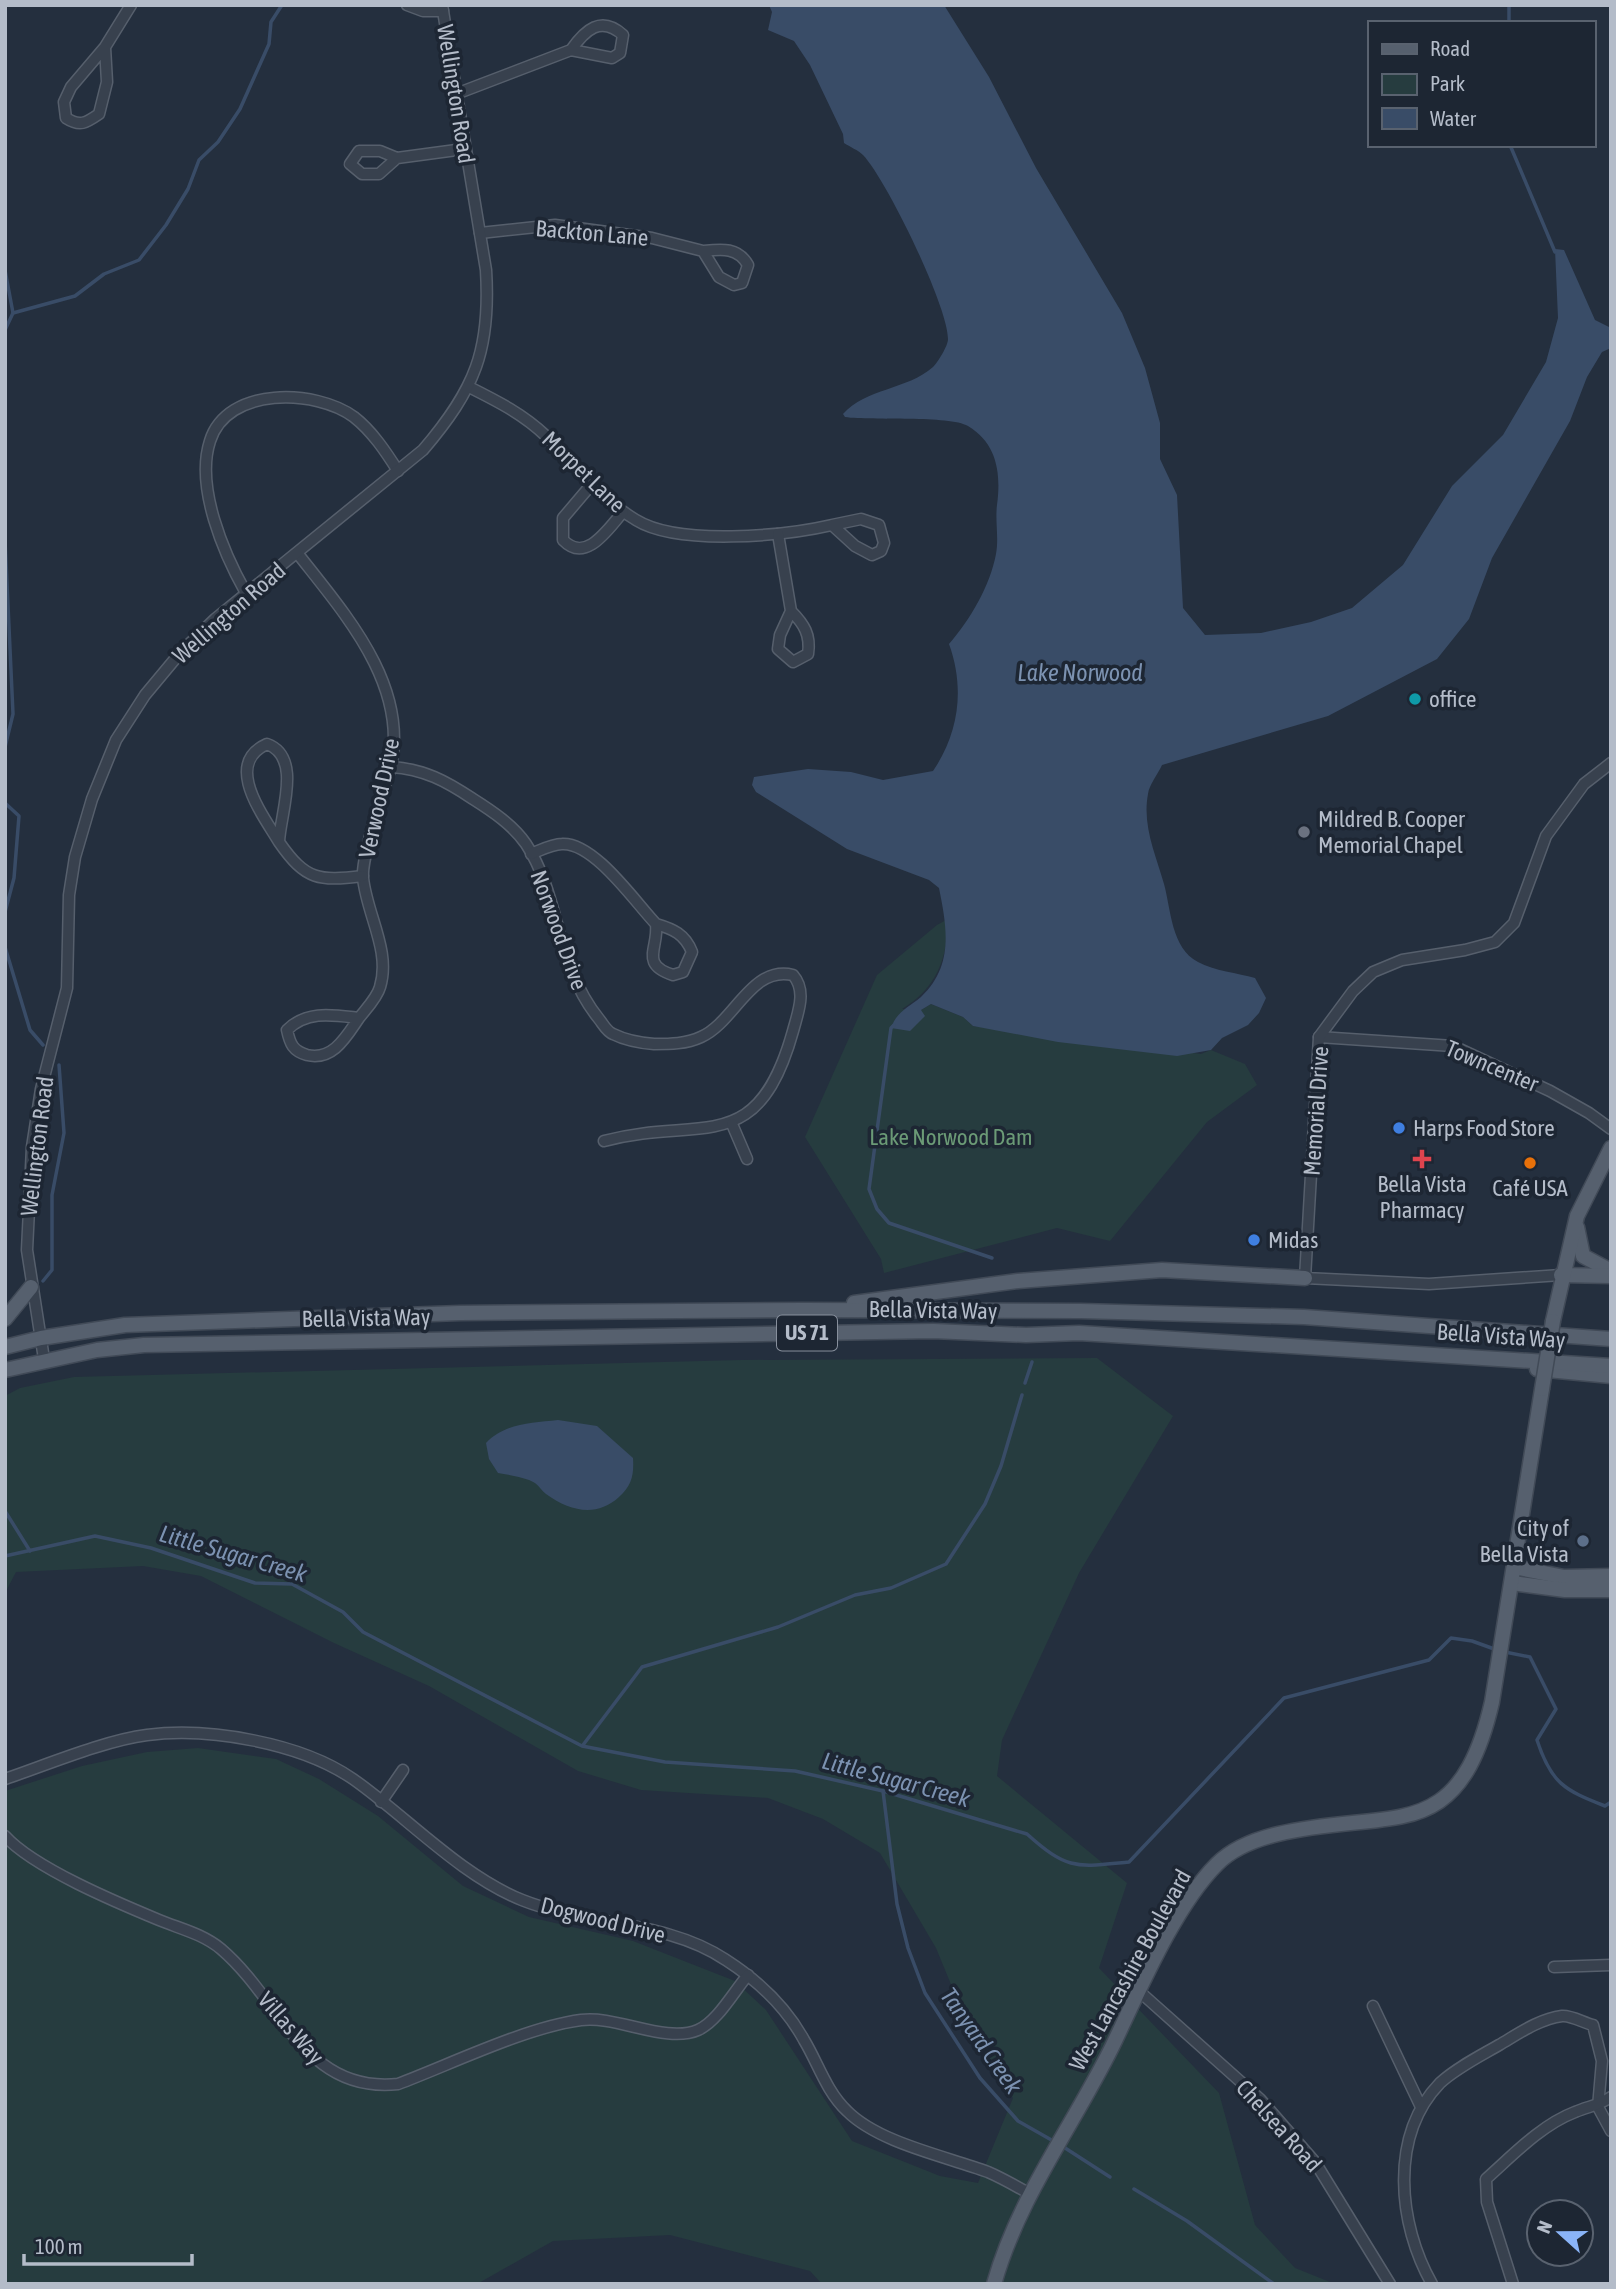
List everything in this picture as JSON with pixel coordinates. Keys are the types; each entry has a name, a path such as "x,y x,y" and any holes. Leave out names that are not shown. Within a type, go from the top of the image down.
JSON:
{"main road":[{"name":"West Lancashire Boulevard","path":"994,2284 1030,2194 1084,2099 1194,1892 1219,1862 1256,1840 1290,1831 1403,1817 1436,1806 1466,1773 1483,1735 1492,1702 1562,1275 1577,1216 1611,1148"},
{"path":"1577,1216 1578,1243 1583,1256 1611,1271"},
{"path":"802,1310 1018,1280 1162,1270 1305,1278"},
{"path":"1562,1275 1611,1276"},
{"path":"5,1319 31,1287"},
{"name":"Bella Vista Way","path":"5,1347 41,1338 125,1325 294,1318 802,1310 1081,1311 1290,1317 1611,1339"},
{"name":"Bella Vista Way","path":"5,1370 44,1359 144,1345 933,1331 1027,1335 1079,1333 1611,1366"},
{"path":"1478,1358 1559,1373 1611,1376"},
{"path":"1514,1567 1564,1577 1611,1576"},
{"path":"1512,1583 1565,1590 1611,1590"}],"street":[{"path":"105,47 107,82 99,114 86,123 76,124 66,118 64,102 71,87 105,47 131,5"},
{"path":"407,5 423,11 442,8"},
{"name":"Wellington Road","path":"44,1359 31,1287 27,1214 32,1147 41,1089 67,988 69,895 75,857 92,799 116,740 145,695 180,653 246,593 298,554 423,450 469,387 484,349 488,306 480,233 442,8"},
{"path":"456,94 571,50 612,58 620,53 624,44 623,34 614,26 602,24 581,34 571,50"},
{"path":"397,158 464,149"},
{"name":"Backton Lane","path":"480,233 555,225 652,238 703,251"},
{"name":"Morpet Lane","path":"469,387 526,419 591,485 639,522 670,533 778,534 861,519 879,525 884,543 881,551 872,555 864,552 832,525"},
{"path":"246,593 224,554 208,486 209,442 216,426 231,412 250,402 276,399 331,405 354,417 369,432 398,471"},
{"path":"591,485 563,518 563,540 570,547 580,550 592,545 623,512"},
{"path":"778,534 791,611"},
{"name":"Verwood Drive","path":"298,554 350,621 390,703 394,732 391,767 363,876 383,959 380,989 341,1044 329,1053 316,1057 307,1055 298,1052 290,1044 287,1030 296,1021 309,1016 359,1018"},
{"path":"279,842 288,774 284,758 276,747 267,744 257,748 248,759 245,775 260,811 279,842 292,861 311,877 329,880 363,876"},
{"name":"Memorial Drive","path":"1305,1278 1319,1037 1353,991 1373,972 1402,960 1465,950 1494,942 1514,923 1546,836 1584,785 1611,763"},
{"name":"Norwood Drive","path":"391,767 409,768 446,780 493,812 525,843 531,854 570,974 584,1001 611,1034 643,1043 673,1045 703,1036 758,983 772,974 793,975 800,983 797,1016 782,1060 756,1105 732,1124"},
{"path":"531,854 564,843 582,848 601,863 656,924 677,932 688,942 692,952 683,972 673,975 664,972 652,959 656,924"},
{"name":"Towncenter","path":"1319,1037 1453,1046 1550,1091 1611,1129"},
{"path":"604,1141 633,1133 713,1129 732,1124 747,1159"},
{"path":"1305,1278 1429,1284 1562,1275"},
{"name":"Dogwood Drive","path":"5,1779 146,1735 210,1735 267,1744 319,1760 352,1778 488,1881 519,1899 564,1914 688,1941 722,1957 748,1975 774,1999 804,2038 825,2082 847,2111 874,2130 990,2173 1030,2194"},
{"path":"381,1802 402,1770"},
{"name":"Villas Way","path":"5,1836 57,1871 118,1903 202,1935 236,1964 310,2054 331,2073 352,2082 376,2087 398,2084 562,2022 600,2019 677,2034 698,2030 714,2018 748,1975"},
{"path":"1554,1967 1605,1966 1611,1973"},
{"name":"Chelsea Road","path":"1140,1992 1260,2099 1315,2162 1390,2284"},
{"path":"1373,2006 1421,2108"},
{"path":"1432,2284 1422,2266 1402,2190 1407,2149 1421,2108 1442,2082 1533,2025 1564,2016 1593,2025 1602,2061 1598,2107 1611,2131"},
{"path":"1513,2284 1487,2202 1486,2179 1532,2138 1575,2112 1598,2107 1611,2097"}],"green space":[{"name":"Lake Norwood Dam","path":"948,919 946,947 938,971 924,992 902,1009 921,1010 931,1004 963,1017 973,1026 1201,1054 1211,1050 1245,1064 1257,1085 1207,1122 1110,1241 1057,1228 884,1273 881,1259 805,1137 877,975 937,925"},
{"path":"1097,1358 1173,1416 1079,1573 1002,1740 997,1776 1127,1883 1099,1968 1219,2093 1255,2225 1295,2268 1335,2284 822,2284 810,2271 670,2235 553,2241 477,2284 5,2284 5,1791 82,1766 147,1752 198,1748 276,1759 319,1779 378,1816 463,1886 529,1917 633,1941 735,1981 766,2010 852,2141 940,2176 978,2183 1013,2098 969,2028 936,1948 880,1853 823,1819 768,1798 641,1790 578,1771 429,1686 334,1643 201,1576 143,1566 16,1572 5,1593 5,1396 20,1388 74,1377 741,1360"}],"water":[{"name":"Lake Norwood","path":"769,5 944,5 989,77 1036,168 1122,313 1145,368 1160,423 1160,459 1177,495 1183,608 1205,635 1261,633 1311,622 1352,608 1403,565 1452,486 1503,435 1546,362 1558,318 1555,249 1564,250 1595,320 1611,328 1611,348 1602,352 1587,377 1570,421 1492,558 1469,619 1437,659 1328,716 1162,765 1149,791 1148,829 1177,938 1189,956 1198,962 1255,978 1266,998 1259,1013 1248,1025 1222,1038 1211,1050 1177,1056 1058,1042 973,1026 963,1017 931,1004 921,1010 925,1016 910,1031 891,1028 900,1014 932,985 939,973 946,932 939,888 929,880 847,849 756,792 752,785 754,777 808,769 851,772 883,780 933,771 949,741 957,710 957,677 949,644 972,613 984,590 993,566 997,542 997,472 991,451 978,433 968,426 945,421 857,418 845,417 843,414 863,399 923,375 933,367 948,339 938,300 900,215 863,155 844,143 843,134 810,65 794,41 768,30 772,12"},
{"path":"558,1420 597,1426 633,1458 629,1484 611,1503 593,1510 565,1505 531,1481 498,1473 489,1459 486,1443 493,1436 519,1425"}],"waterway":[{"path":"13,313 75,296 104,274 139,260 166,225 188,189 199,160 218,142 240,109 269,44 271,22 282,5"},
{"path":"1509,5 1509,21"},
{"path":"1511,147 1555,252"},
{"path":"5,270 13,313 5,330"},
{"path":"5,540 13,714 5,747"},
{"path":"5,803 19,816 14,878 5,912"},
{"path":"5,947 30,1030 43,1045"},
{"path":"894,1025 891,1028 869,1189 877,1209 889,1223 992,1258"},
{"path":"43,1281 52,1270 52,1195 64,1133 59,1065"},
{"path":"1025,1383 1032,1362"},
{"path":"583,1745 642,1667 778,1627 855,1595 891,1588 946,1564 985,1504 1001,1466 1022,1395"},
{"path":"5,1511 30,1551"},
{"name":"Little Sugar Creek","path":"5,1556 95,1536 151,1548 255,1583 292,1584 343,1612 363,1632 582,1746 665,1762 795,1771 883,1791 1027,1834 1053,1855 1074,1864 1085,1865 1129,1862 1284,1698 1429,1660 1451,1638 1472,1641 1497,1650"},
{"name":"Little Sugar Creek","path":"1505,1652 1530,1657 1556,1709 1537,1740 1554,1776 1579,1795 1605,1806 1611,1802"},
{"name":"Tanyard Creek","path":"883,1791 897,1904 908,1948 925,1993 980,2078 1018,2121 1055,2142"},
{"name":"Tanyard Creek","path":"1062,2146 1110,2177"},
{"name":"Tanyard Creek","path":"1134,2189 1187,2221 1274,2284"}],"place":[{"name":"office","path":"1415,699"},
{"name":"Mildred B. Cooper Memorial Chapel","path":"1304,832"},
{"name":"Harps Food Store","path":"1399,1128"},
{"name":"Bella Vista Pharmacy","path":"1422,1159"},
{"name":"Café USA","path":"1530,1163"},
{"name":"Midas","path":"1254,1240"},
{"name":"City of Bella Vista","path":"1583,1541"}]}
